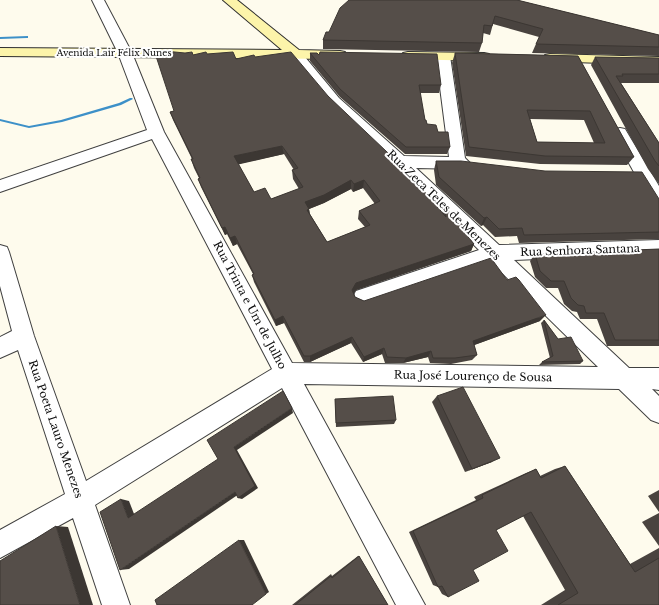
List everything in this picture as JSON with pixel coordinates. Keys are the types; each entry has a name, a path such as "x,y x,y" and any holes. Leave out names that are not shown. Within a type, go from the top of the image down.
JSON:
{"main road":[{"name":"Rua Zeca Teles de Menezes","path":"229,0 295,54"},
{"name":"Avenida Lair Félix Nunes","path":"0,52 357,55"},
{"path":"396,56 496,57"},
{"path":"534,58 659,61"}],"street":[{"name":"Rua Trinta e Um de Julho","path":"98,0 126,53 156,132 412,605"},
{"name":"Rua Zeca Teles de Menezes","path":"295,54 334,101 400,162 659,412"},
{"path":"442,56 458,162"},
{"path":"579,59 587,72"},
{"path":"612,119 634,173 659,201"},
{"path":"0,186 156,132"},
{"path":"400,162 458,162 480,165"},
{"name":"Rua Senhora Santana","path":"363,297 494,253 659,248"},
{"name":"Rua Poeta Lauro Menezes","path":"0,252 24,336 116,605"},
{"path":"0,348 24,336"},
{"path":"0,545 79,500 286,373"},
{"name":"Rua José Lourenço de Sousa","path":"286,373 659,379"}],"building":[{"path":"349,0 517,0 659,35 659,47 536,44 543,29 495,16 492,26 484,25 482,43 323,40 326,32 329,32 340,8"},
{"path":"154,50 185,53 192,52 193,55 206,52 207,54 233,52 236,59 254,55 255,57 291,52 328,96 406,170 446,217 444,207 464,226 461,228 474,244 356,283 352,290 355,297 364,301 491,258 507,280 516,277 519,280 546,315 473,341 477,355 455,358 433,358 431,351 406,358 387,357 384,348 364,357 352,337 310,356 304,356 283,316 275,320 252,275 254,274 235,236 230,238 225,227 222,228 198,179 200,178 191,159 193,159 170,112 174,111","holes":["282,146 298,168 292,170 303,187 271,199 265,188 254,192 234,156","351,180 354,184 364,180 380,201 359,211 370,225 327,242 307,210 309,209 305,202 324,195"]},
{"path":"320,52 437,54 441,85 419,85 427,124 436,125 438,132 448,132 450,147 406,147 340,89 310,53 317,53 319,55"},
{"path":"455,53 578,56 634,157 545,156 469,147","holes":["527,110 590,111 605,143 537,142"]},
{"path":"595,57 659,58 659,74 622,74 623,76 616,76 659,143 659,166 655,161"},
{"path":"436,161 461,161 545,171 642,172 659,199 659,232 524,235 522,228 499,229 487,217 484,218 439,177"},
{"path":"659,249 659,340 615,340 604,313 586,313 584,306 578,305 571,298 564,281 551,281 540,271 535,254"},
{"path":"544,320 558,339 571,337 583,361 542,362 553,356"},
{"path":"463,387 500,458 472,469 437,396"},
{"path":"283,391 292,408 234,447 255,486 238,498 235,492 120,570 100,512 121,499 128,518 218,459 207,440"},
{"path":"393,396 396,420 336,423 335,399"},
{"path":"565,466 635,572 659,558 659,605 558,605 578,593 531,512 496,530 508,551 473,570 479,581 448,597 442,586 438,587 413,531 483,498 482,495 536,469 541,478"},
{"path":"56,526 80,605 0,605 0,561"},
{"path":"239,540 266,594 252,605 157,605 155,600"},
{"path":"359,556 388,605 295,605 331,576 332,578"}],"waterway":[{"path":"0,38 27,37"},
{"path":"0,120 29,127 61,121 120,104 131,99"}]}
